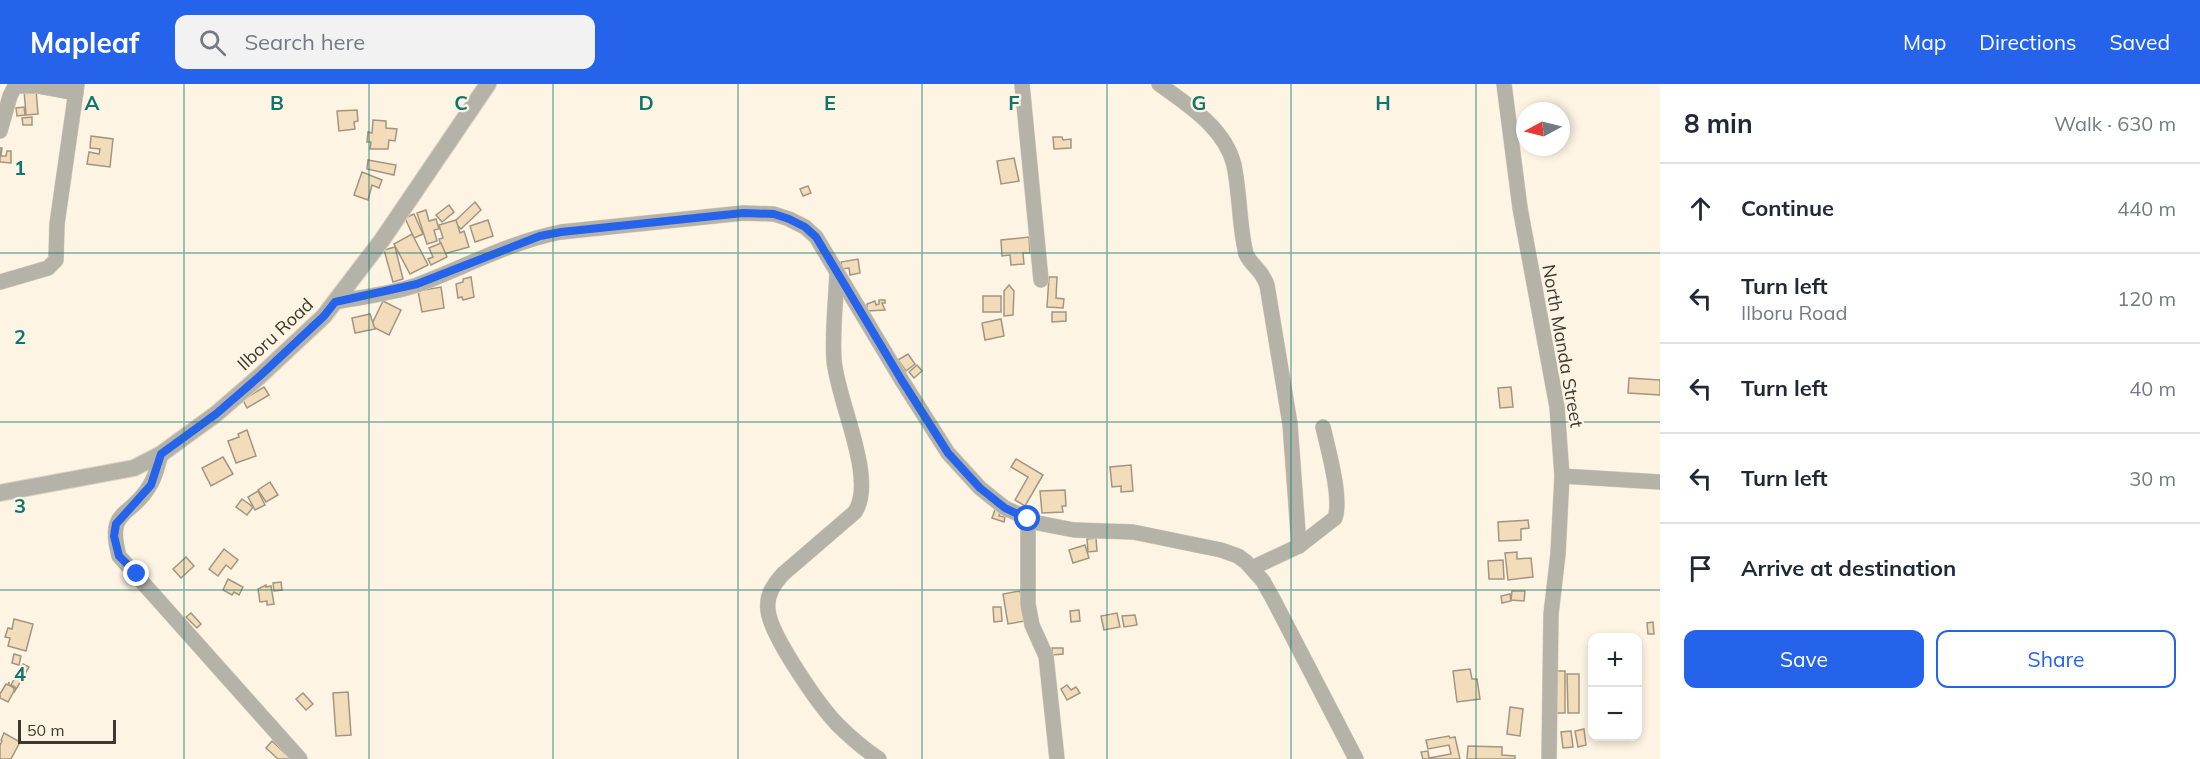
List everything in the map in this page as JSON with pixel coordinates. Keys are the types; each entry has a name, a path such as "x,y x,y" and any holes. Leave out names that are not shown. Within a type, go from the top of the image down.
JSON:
{"street":[{"name":"Ilboru Road","path":"0,493 134,468 161,454 216,414 317,323 335,302 363,267 488,84"},
{"path":"1022,84 1041,280"},
{"path":"1159,84 1210,123 1225,145 1233,164 1246,254 1262,272 1267,285 1290,424 1299,546"},
{"name":"North Manda Street","path":"1504,84 1520,208 1557,407 1562,476 1558,554 1551,614 1549,759"},
{"path":"0,131 11,92 15,86 76,89 57,224 56,260 48,268 0,282"},
{"path":"335,302 417,284 540,236 561,232 743,213 774,214 805,227 816,237 948,453 980,488 1005,508 1038,523 1074,531 1133,532 1221,550 1238,556 1263,581 1356,759"},
{"path":"837,272 834,362 863,481 860,505 773,585 768,611 785,652 830,715 850,736 879,759"},
{"path":"1251,568 1299,546 1330,522 1337,511 1332,465 1323,427"},
{"path":"161,454 151,485 116,524 114,536 119,556 300,759"},
{"path":"1562,476 1660,482"},
{"path":"1028,519 1028,604 1032,626 1046,656 1057,759"}],"building":[{"path":"36,89 38,114 26,115 24,90"},
{"path":"24,107 25,115 17,116 16,108"},
{"path":"357,110 358,121 354,122 355,129 339,131 337,111"},
{"path":"32,117 32,125 23,125 22,118"},
{"path":"373,120 386,121 386,128 397,129 395,141 389,140 388,149 370,149 371,142 367,142 368,132 372,133"},
{"path":"91,136 113,139 110,167 87,164 89,152 99,154 100,149 90,148"},
{"path":"1053,137 1062,137 1063,140 1071,139 1071,148 1054,149"},
{"path":"0,148 2,148 1,156 6,156 7,151 11,151 11,163 0,162"},
{"path":"1014,158 1019,181 1001,184 997,161"},
{"path":"368,160 396,165 394,175 367,169"},
{"path":"362,172 382,180 379,188 372,185 368,200 354,195"},
{"path":"808,186 811,193 803,196 800,189"},
{"path":"475,202 481,210 461,229 454,222"},
{"path":"449,205 454,212 442,222 436,215"},
{"path":"426,210 429,221 436,219 439,229 434,230 437,241 427,244 417,213"},
{"path":"414,214 423,234 414,238 405,218"},
{"path":"456,220 460,233 464,231 469,247 444,254 439,239 443,238 439,225"},
{"path":"488,220 493,236 475,242 470,226"},
{"path":"412,234 428,265 410,274 394,244"},
{"path":"1029,237 1030,253 1023,253 1024,264 1011,265 1010,255 1002,256 1001,240"},
{"path":"441,243 447,257 431,265 428,259 433,257 429,248"},
{"path":"395,247 403,279 393,282 384,250"},
{"path":"858,259 860,273 850,275 849,268 842,269 841,262"},
{"path":"471,277 474,297 463,300 462,297 458,298 456,284"},
{"path":"1049,277 1057,277 1056,298 1064,299 1063,308 1047,307"},
{"path":"1009,285 1014,291 1013,315 1004,316 1004,291"},
{"path":"441,287 444,308 422,312 418,291"},
{"path":"983,296 1001,296 1001,312 983,312"},
{"path":"879,300 885,300 885,303 882,303 885,310 867,311 867,304 875,301 876,305 879,304"},
{"path":"383,301 401,310 389,335 371,326"},
{"path":"1052,312 1066,312 1066,321 1052,322"},
{"path":"370,314 375,329 355,333 352,318"},
{"path":"1001,319 1004,336 985,340 982,323"},
{"path":"908,354 915,364 906,371 898,360"},
{"path":"917,365 922,371 914,378 909,372"},
{"path":"1629,378 1660,380 1660,395 1628,393"},
{"path":"264,387 269,395 247,408 243,400"},
{"path":"1511,387 1513,407 1500,408 1498,388"},
{"path":"247,430 256,456 236,463 228,441 239,437 238,434"},
{"path":"223,457 233,474 211,486 202,468"},
{"path":"1016,459 1043,475 1025,506 1015,500 1028,477 1011,467"},
{"path":"1131,465 1133,491 1121,492 1121,486 1112,487 1110,467"},
{"path":"270,482 278,495 266,502 258,490"},
{"path":"1065,490 1066,506 1062,506 1063,512 1042,513 1040,491"},
{"path":"258,491 265,505 255,510 248,497"},
{"path":"242,499 253,507 247,515 236,507"},
{"path":"996,507 1001,509 999,516 1005,517 1004,522 992,518"},
{"path":"1528,520 1529,528 1521,529 1521,540 1499,541 1498,522"},
{"path":"1096,538 1097,551 1088,552 1087,539"},
{"path":"1085,545 1089,558 1073,563 1069,550"},
{"path":"224,549 238,560 231,569 226,565 218,576 209,569"},
{"path":"1517,552 1517,559 1531,558 1533,577 1508,580 1505,553"},
{"path":"186,557 194,566 181,578 173,569"},
{"path":"1503,560 1504,579 1489,579 1488,561"},
{"path":"228,579 243,587 239,595 234,592 232,595 223,590"},
{"path":"281,582 282,590 274,591 273,583"},
{"path":"266,585 266,587 271,586 274,604 267,605 267,601 260,602 258,589"},
{"path":"1020,591 1025,621 1008,624 1003,594"},
{"path":"1512,591 1525,591 1524,601 1511,600"},
{"path":"1510,594 1511,601 1502,603 1501,596"},
{"path":"993,607 1001,607 1002,621 994,622"},
{"path":"1079,610 1080,621 1071,622 1070,611"},
{"path":"191,613 201,624 197,628 186,617"},
{"path":"1117,613 1120,627 1104,630 1101,616"},
{"path":"1135,615 1137,625 1124,627 1122,616"},
{"path":"14,619 33,624 26,651 8,646 10,638 5,637 8,628 12,629"},
{"path":"1653,622 1654,634 1648,634 1647,623"},
{"path":"1052,648 1063,648 1063,654 1052,655"},
{"path":"14,654 21,656 19,665 12,663"},
{"path":"23,664 29,667 15,691 15,687 11,685"},
{"path":"1470,669 1472,679 1477,679 1480,699 1457,702 1453,671"},
{"path":"1554,671 1565,671 1565,713 1555,713"},
{"path":"1567,674 1579,674 1579,713 1568,713"},
{"path":"9,682 14,691 8,702 0,698 0,694"},
{"path":"1067,685 1071,690 1076,687 1080,693 1067,700 1061,689"},
{"path":"348,692 351,735 336,736 333,693"},
{"path":"303,693 313,704 306,710 296,699"},
{"path":"1510,707 1523,709 1520,736 1507,734"},
{"path":"1584,729 1586,745 1578,747 1575,731"},
{"path":"1571,731 1573,747 1563,748 1561,732"},
{"path":"4,733 20,742 11,759 0,759 0,745"},
{"path":"1449,736 1450,738 1455,737 1460,759 1423,759 1421,752 1428,751 1429,758 1451,754 1449,745 1428,749 1426,740"},
{"path":"272,741 291,759 278,759 266,748"},
{"path":"1468,746 1502,747 1502,755 1515,756 1515,759 1467,759"}],"route":[{"path":"137,574 119,556 114,536 116,524 151,485 161,454 216,414 261,375 296,344 335,302 417,284 540,236 743,213 774,214 805,227 816,237 948,453 980,488 1005,508 1028,519"}]}
